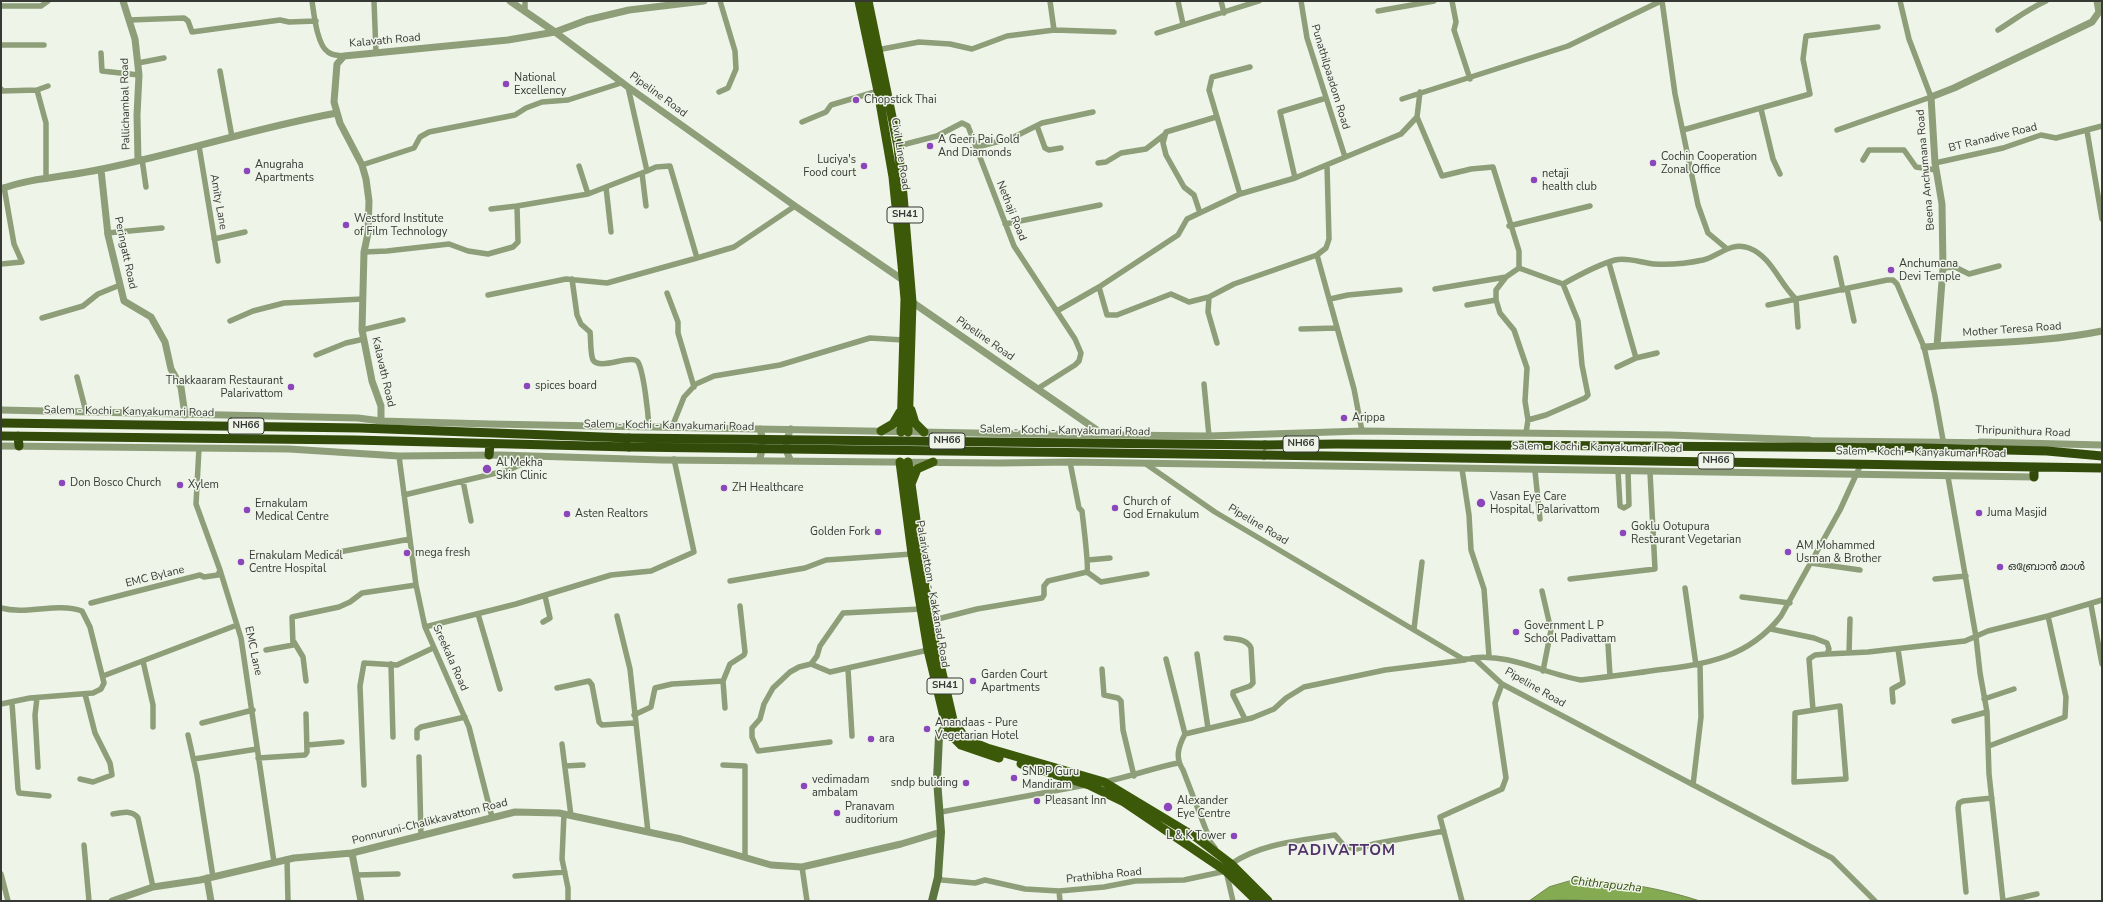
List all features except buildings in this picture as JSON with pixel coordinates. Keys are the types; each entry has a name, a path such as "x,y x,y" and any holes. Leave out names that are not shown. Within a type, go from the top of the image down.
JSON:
{"highway":[{"name":"Salem - Kochi - Kanyakumari Road","path":"1,422 360,428 490,428 629,438 1265,445 1337,444 1757,448 1980,446 2102,456"},
{"path":"206,439 207,425"},
{"name":"Salem - Kochi - Kanyakumari Road","path":"1,436 629,447 1664,460 2102,468"},
{"path":"18,436 19,446"},
{"path":"489,455 490,444"},
{"path":"1756,462 1757,448"},
{"path":"2034,467 2034,477"}],"main road":[{"name":"Civil Line Road","path":"859,1 878,91 893,177 905,299 905,404"},
{"name":"Civil Line Road","path":"868,1 898,146 912,302 904,432"},
{"path":"881,431 893,424 898,419 905,404"},
{"path":"905,404 915,423 924,432"},
{"name":"SH41","path":"904,462 910,487"},
{"name":"Palarivattom - Kakkanad Road","path":"904,462 912,554 921,609 929,631 953,720 963,734 972,742 987,748 1090,781 1124,802 1197,838 1268,901"},
{"path":"910,487 917,469 933,462"},
{"name":"Palarivattom - Kakkanad Road","path":"910,487 930,621 928,650 946,725 954,738 966,747 1090,781 1104,782 1158,820"},
{"path":"932,901 938,877 941,832 941,812 937,780 939,736 946,725"},
{"name":"Palarivattom - Kakkanad Road","path":"1228,867 1257,901"}],"street":[{"path":"1,6 42,6 48,1"},
{"name":"Pallichambal Road","path":"123,1 135,39 140,75 137,115 140,160"},
{"path":"312,1 320,41 326,51 333,55 344,56"},
{"path":"374,1 376,53"},
{"name":"Pipeline Road","path":"510,1 795,206 903,280"},
{"path":"525,1 525,12"},
{"name":"Kalavath Road","path":"381,421 381,406 372,381 362,330 364,252 368,232 368,202 362,165 340,122 334,102 337,64 344,56 508,40 555,32 587,20 649,4 703,1"},
{"path":"719,92 728,88 736,69 734,51 720,1"},
{"path":"1050,1 1054,30"},
{"path":"1178,1 1183,24"},
{"path":"1221,1 1224,13"},
{"path":"1157,33 1258,1"},
{"name":"Punathilpaadom Road","path":"1301,1 1307,38 1345,157"},
{"path":"1378,11 1434,1"},
{"path":"1452,1 1456,22 1454,30 1470,78"},
{"path":"1402,98 1470,78 1538,54 1568,46 1662,1 1676,94 1698,205 1708,234 1726,248"},
{"path":"1838,130 1931,97 1908,39 1900,1"},
{"path":"1998,30 2013,21 2028,9 2046,1"},
{"name":"Beena Anchumana Road","path":"1937,346 1943,268 1942,204 1936,166 1931,97 1954,88 2092,22 2099,12 2097,1"},
{"path":"129,20 184,18 188,20 192,32 280,20 289,22 316,21"},
{"path":"1683,130 1810,94 1803,59 1806,36 1878,27"},
{"path":"877,50 919,42 950,44 972,49 1007,36 1054,30 1114,32"},
{"path":"1,45 44,45"},
{"path":"101,53 102,71 140,75"},
{"path":"138,63 164,58"},
{"path":"1240,194 1208,90 1212,77 1250,66"},
{"path":"220,71 232,137"},
{"path":"362,165 414,148 420,136 429,132 515,115 526,108 542,102 568,100 621,82"},
{"path":"1,89 2,91 37,90 48,86"},
{"path":"628,87 644,172 646,206"},
{"path":"37,90 46,123 46,179"},
{"path":"802,122 826,112 831,105 878,91"},
{"path":"1420,92 1417,117 1442,176 1471,169 1493,168 1509,226 1519,251 1519,268"},
{"path":"1295,178 1280,112 1326,98"},
{"path":"1761,109 1774,160 1780,174"},
{"path":"977,147 1012,138 1038,126 1093,112"},
{"path":"1,264 22,262 14,244 3,188 20,182 101,170 299,120 337,113"},
{"path":"1098,163 1106,162 1121,153 1146,149 1166,132 1216,117"},
{"path":"1057,311 1099,287 1178,235 1187,219 1240,194 1295,178 1401,134 1417,117"},
{"name":"Nethaji Road","path":"898,146 937,136 962,123 968,126 1014,246 1075,339 1081,353 1079,360 1037,389"},
{"path":"1038,126 1045,148 1049,150 1061,148"},
{"name":"BT Ranadive Road","path":"1936,166 2003,148 2041,135 2056,138 2102,126"},
{"path":"2087,131 2102,219"},
{"path":"1164,135 1163,143 1166,155 1184,187 1194,195 1200,213"},
{"name":"Amity Lane","path":"199,146 218,262"},
{"path":"1863,160 1869,150 1904,150 1916,167 1936,166"},
{"path":"140,160 146,187"},
{"path":"1099,287 1107,315 1117,315 1171,294 1189,302 1209,297 1234,284 1317,255 1326,248 1329,239 1327,165"},
{"path":"580,166 588,194"},
{"path":"491,209 588,194 656,167 670,166 697,258"},
{"name":"Peringatt Road","path":"101,170 107,233 124,301 151,317 165,342 171,369 181,387 185,415"},
{"path":"606,187 611,232"},
{"path":"1006,224 1100,205"},
{"path":"364,252 449,244 479,254 502,252 513,247 518,242 517,206"},
{"path":"488,295 572,279 607,283 697,258 734,247 795,206"},
{"path":"1509,226 1590,206"},
{"path":"107,233 162,228"},
{"path":"214,239 245,232"},
{"path":"1519,268 1563,284 1596,267 1615,260 1626,259 1654,264 1704,260 1726,248 1748,248 1765,258 1796,299 1798,327"},
{"path":"1317,255 1354,389 1362,431"},
{"path":"1836,258 1854,321"},
{"path":"1609,263 1636,358"},
{"path":"1943,268 1955,267 1969,274 1999,266"},
{"path":"1519,268 1506,278 1496,290 1496,300 1500,313 1514,330 1527,368 1525,401 1528,420 1526,433"},
{"path":"1435,288 1506,278"},
{"path":"572,279 577,315 581,324 590,332 593,359 596,363 602,364 626,360 635,360 638,362 643,380 649,427"},
{"path":"1768,305 1893,280 1897,284 1924,348 1943,440"},
{"path":"1528,420 1546,415 1585,398 1588,395 1582,366 1578,321 1563,284"},
{"path":"42,318 83,306 98,294 120,285"},
{"path":"1330,299 1348,295 1400,290"},
{"path":"667,293 678,322 678,333 694,387"},
{"path":"1209,297 1208,312 1217,343"},
{"path":"230,321 253,311 284,303 363,299"},
{"path":"1467,306 1496,300"},
{"name":"Pipeline Road","path":"912,302 1104,435"},
{"path":"362,330 403,320"},
{"path":"1301,329 1337,328"},
{"name":"Mother Teresa Road","path":"1924,348 2019,342 2077,336 2102,331"},
{"path":"672,427 684,397 694,387 714,376 780,365 870,338 904,340"},
{"path":"316,355 346,343 364,339"},
{"path":"1617,367 1636,358 1657,353"},
{"path":"77,377 86,412"},
{"path":"1204,384 1209,436"},
{"path":"1,410 358,418 381,421 490,428"},
{"name":"Salem - Kochi - Kanyakumari Road","path":"490,428 672,427 1013,434 1209,436 1333,431 1591,433 1809,440"},
{"path":"759,461 762,453 763,437 760,429"},
{"path":"791,429 786,438 786,452 791,461"},
{"path":"1333,431 1337,444"},
{"path":"1591,433 1592,446"},
{"path":"1012,463 1014,448 1013,434"},
{"path":"1027,434 1023,457 1028,463"},
{"name":"Thripunithura Road","path":"1809,440 1943,440 1980,446 2102,445"},
{"path":"1,446 289,449 399,456 489,455 759,461 1070,462 1535,471 2034,477"},
{"name":"EMC Lane","path":"199,448 196,504 220,570 243,649 274,862"},
{"name":"Sreekala Road","path":"399,456 416,585 425,627 469,727 492,817"},
{"path":"404,495 509,470 539,456"},
{"path":"1331,456 1331,467"},
{"path":"425,627 545,596 611,575 651,571 694,552 674,459"},
{"path":"1664,460 1664,472"},
{"path":"1070,462 1079,508 1082,511 1089,568 1087,572"},
{"name":"Pipeline Road","path":"1146,464 1215,512 1463,659"},
{"path":"1463,659 1489,656 1561,677 1581,680 1698,665 1726,657 1747,646 1771,629 1790,602 1840,510 1861,464"},
{"path":"1462,469 1469,515 1471,550 1484,589 1489,656"},
{"path":"1535,471 1540,519"},
{"path":"1618,471 1620,506 1624,508 1629,505 1628,471"},
{"path":"1570,579 1655,568 1650,472"},
{"path":"1948,477 1976,637 1986,712 1992,798 2003,901"},
{"path":"463,481 471,520"},
{"path":"339,552 410,539"},
{"path":"730,580 804,568 826,560 912,554"},
{"path":"1088,560 1110,558"},
{"path":"1414,630 1422,562"},
{"path":"1811,563 1860,570"},
{"name":"EMC Bylane","path":"91,602 200,575 204,577 218,575 220,570"},
{"path":"930,621 977,609 1042,598 1044,595 1044,586 1048,581 1087,572 1101,582 1147,574"},
{"path":"1934,580 1966,576"},
{"path":"306,681 303,657 294,642 290,620 292,617 339,607 350,602 362,592 416,585"},
{"path":"1685,588 1698,665 1701,717 1693,785"},
{"path":"1542,591 1551,630 1543,671"},
{"path":"543,622 550,618 545,596"},
{"path":"1742,597 1790,602"},
{"path":"1812,710 1809,659 1815,655 1898,649 1965,641 1988,631 2091,605 2102,600"},
{"path":"2091,605 2102,664"},
{"path":"725,708 723,681 730,664 744,655 745,652 740,606"},
{"path":"1,608 16,611 73,608 82,611 90,627 104,683 101,690 93,693 37,698 1,704"},
{"path":"811,664 817,656 820,646 843,613 921,609"},
{"path":"478,614 500,689"},
{"path":"617,616 630,669 634,723 644,789 648,832"},
{"path":"1988,746 2065,717 2066,697 2048,616"},
{"path":"1849,653 1850,619"},
{"path":"103,676 237,625"},
{"path":"1771,629 1814,638 1827,643 1829,649 1827,654"},
{"path":"1226,638 1249,643 1251,648 1253,683 1250,686 1233,692 1233,695 1245,719"},
{"path":"266,650 293,645 294,642"},
{"path":"1608,644 1610,676"},
{"path":"364,784 360,686 364,663 397,665 433,648"},
{"path":"1893,702 1892,689 1903,683 1898,649"},
{"path":"830,742 758,752 752,737 752,728 760,719 764,704 773,688 790,672 799,667 811,664 830,672 928,650"},
{"path":"1197,654 1208,728"},
{"path":"1463,659 1475,658"},
{"path":"1184,734 1245,719 1274,709 1286,698 1304,687 1385,670 1475,658"},
{"name":"Pipeline Road","path":"1475,658 1502,684 1832,858 1874,901"},
{"path":"1166,659 1184,734 1178,748 1178,763 1183,770 1205,823 1211,843 1228,867 1233,901"},
{"path":"143,661 153,705 153,727"},
{"path":"391,664 393,737"},
{"path":"848,669 852,736"},
{"path":"1102,669 1104,695 1118,698 1121,701 1123,730 1134,776"},
{"path":"557,688 589,681 599,722 602,725 634,723"},
{"path":"634,715 651,707 655,688 658,686 723,681"},
{"path":"1462,901 1440,817 1502,789 1506,778 1495,703 1502,684"},
{"path":"1984,699 2014,689"},
{"path":"80,779 93,782 112,775 110,763 95,733 85,694"},
{"path":"37,698 35,714 38,767"},
{"path":"12,703 19,793 24,795 49,796"},
{"path":"1840,706 1846,779 1794,782 1795,713 1812,710 1840,706"},
{"path":"202,723 253,710"},
{"path":"1954,721 1986,712"},
{"path":"258,758 303,756 307,752 306,714"},
{"path":"417,738 417,730 421,727 464,717"},
{"path":"188,735 194,759 210,877 211,901"},
{"path":"307,745 342,742"},
{"path":"562,744 565,766 567,815 562,859 568,901"},
{"path":"194,759 257,749"},
{"path":"419,757 421,835"},
{"path":"1104,782 1134,776 1158,767 1178,763"},
{"path":"565,766 583,765"},
{"path":"723,765 745,766 746,857"},
{"path":"941,812 1090,781"},
{"path":"1966,892 1958,808 1959,803 1963,801 1992,798"},
{"path":"114,814 130,812 135,814 138,818 153,887"},
{"name":"Ponnuruni-Chalikkavattom Road","path":"112,901 121,900 153,887 210,877 287,859 352,853 514,812 567,815 681,839 772,865 802,867 901,844 941,832"},
{"name":"Prathibha Road","path":"938,877 942,880 975,883 984,880 1025,889 1059,891 1104,887 1135,881 1184,880 1228,867 1244,855 1267,847 1335,835 1345,847 1357,849 1444,831"},
{"path":"84,846 89,901"},
{"path":"352,853 361,901"},
{"path":"287,859 288,901"},
{"path":"802,867 807,901"},
{"path":"515,876 565,872"},
{"path":"1,874 8,901"},
{"path":"356,875 398,874"},
{"path":"1059,891 1060,901"},
{"path":"2006,901 2038,894"}],"water":[{"name":"Chithrapuzha","path":"1573,880 1621,883 1669,892 1700,901 1529,901 1549,887"}],"place":[{"name":"National Excellency","path":"506,84"},
{"name":"Chopstick Thai","path":"856,100"},
{"name":"A Geeri Pai Gold And Diamonds","path":"930,146"},
{"name":"Cochin Cooperation Zonal Office","path":"1653,163"},
{"name":"Luciya's Food court","path":"864,166"},
{"name":"Anugraha Apartments","path":"247,171"},
{"name":"netaji health club","path":"1534,180"},
{"name":"Westford Institute of Film Technology","path":"346,225"},
{"name":"Anchumana Devi Temple","path":"1891,270"},
{"name":"spices board","path":"527,386"},
{"name":"Thakkaaram Restaurant Palarivattom","path":"291,387"},
{"name":"Arippa","path":"1344,418"},
{"name":"Al Mekha Skin Clinic","path":"487,469"},
{"name":"Don Bosco Church","path":"62,483"},
{"name":"Xylem","path":"180,485"},
{"name":"ZH Healthcare","path":"724,488"},
{"name":"Vasan Eye Care Hospital, Palarivattom","path":"1481,503"},
{"name":"Church of God Ernakulum","path":"1115,508"},
{"name":"Ernakulam Medical Centre","path":"247,510"},
{"name":"Juma Masjid","path":"1979,513"},
{"name":"Asten Realtors","path":"567,514"},
{"name":"Golden Fork","path":"878,532"},
{"name":"Goklu Ootupura Restaurant Vegetarian","path":"1623,533"},
{"name":"AM Mohammed Usman & Brother","path":"1788,552"},
{"name":"mega fresh","path":"407,553"},
{"name":"Ernakulam Medical Centre Hospital","path":"241,562"},
{"name":"ഒബ്രോൻ മാൾ","path":"2000,567"},
{"name":"Government L P School Padivattam","path":"1516,632"},
{"name":"Garden Court Apartments","path":"973,681"},
{"name":"Anandaas - Pure Vegetarian Hotel","path":"927,729"},
{"name":"ara","path":"871,739"},
{"name":"SNDP Guru Mandiram","path":"1014,778"},
{"name":"sndp buliding","path":"966,783"},
{"name":"vedimadam ambalam","path":"804,786"},
{"name":"Pleasant Inn","path":"1037,801"},
{"name":"Alexander Eye Centre","path":"1168,807"},
{"name":"Pranavam auditorium","path":"837,813"},
{"name":"L & K Tower","path":"1234,836"}],"district":[{"name":"PADIVATTOM","path":"1342,851"}]}
